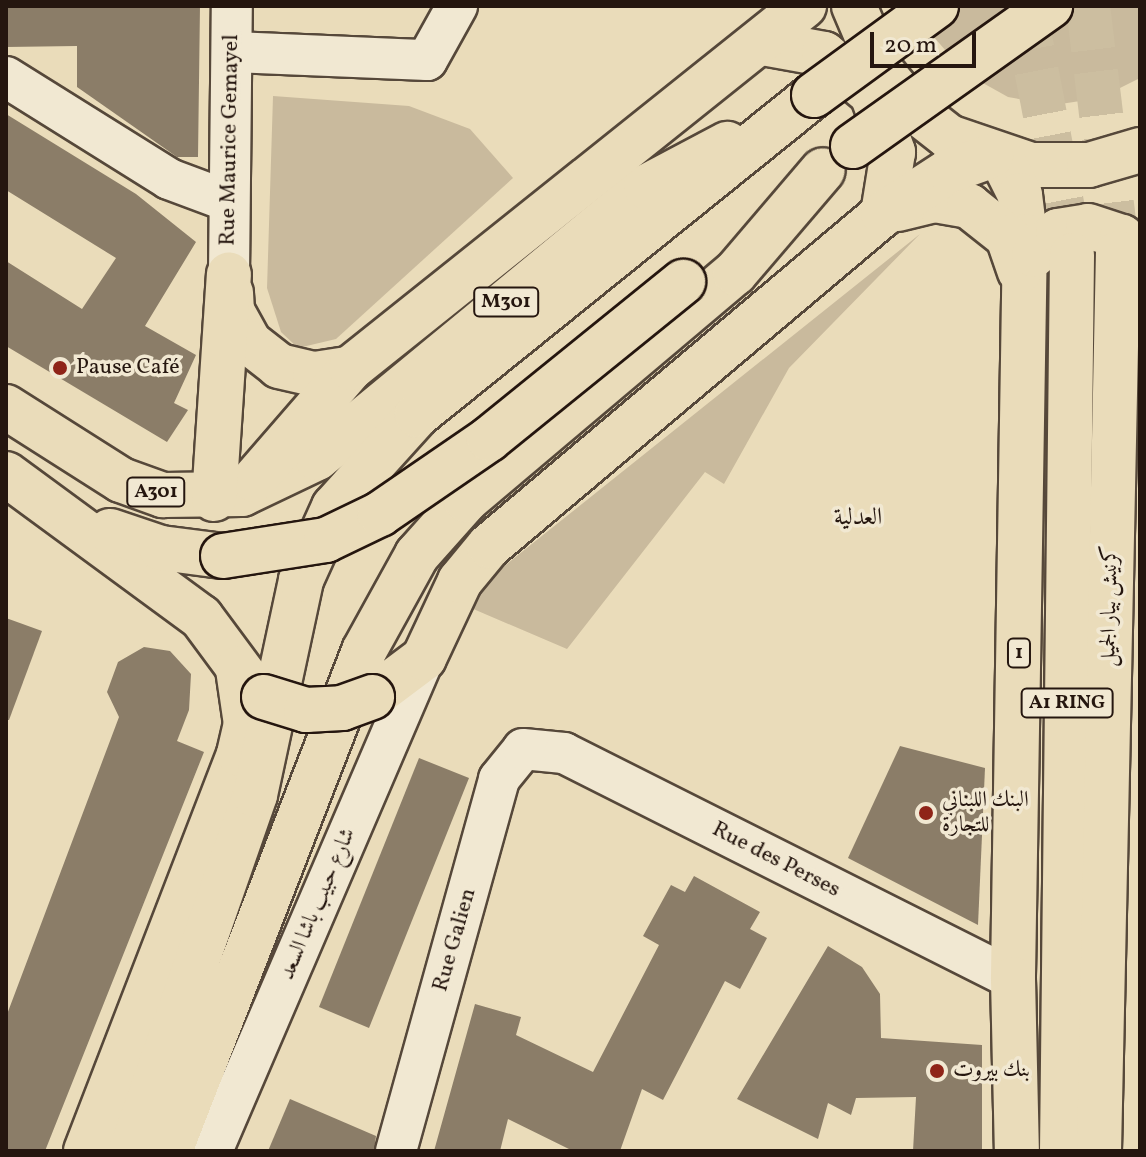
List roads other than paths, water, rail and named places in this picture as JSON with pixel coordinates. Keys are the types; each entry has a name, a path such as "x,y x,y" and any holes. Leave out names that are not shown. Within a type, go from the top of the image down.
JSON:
{"highway":[{"path":"228,496 351,368 763,43 804,6"},
{"path":"854,6 882,72 912,108 949,137 997,158 1060,167 1140,150"},
{"name":"M301","path":"228,496 317,458 646,187 698,156 778,125 936,6"},
{"path":"47,500 161,548 223,556 326,540 380,514 478,448 838,158 1050,6"},
{"path":"763,43 824,54 872,94 893,152 883,214"},
{"path":"131,1151 255,795 301,580 334,507 417,415 778,125"},
{"path":"170,1151 364,651 417,555 466,500 735,273 838,158"},
{"path":"6,474 47,500 201,617 251,683 306,710 342,708 372,697 424,658 460,581 489,546 883,214 949,171 997,158"},
{"name":"1","path":"997,158 1020,195 1013,979 1017,1151"},
{"path":"883,214 935,200 976,209 1008,237 1021,285"},
{"path":"1021,285 1041,246 1066,227 1110,231 1133,246 1129,256"},
{"name":"كرنيش بيار الجميل","path":"1062,1151 1072,255"},
{"name":"كرنيش بيار الجميل","path":"1099,1151 1129,256"},
{"path":"229,274 232,311 260,351 279,366 315,374 351,368"},
{"path":"228,496 229,274"},
{"name":"A301","path":"6,407 79,455 163,495 228,496"},
{"path":"86,1151 239,754 251,683"}],"street":[{"name":"Rue Maurice Gemayel","path":"229,274 232,6"},
{"path":"233,52 427,60 457,6"},
{"path":"6,77 169,179 228,201"},
{"name":"شارع حبيب باشا السعد","path":"212,1151 424,658"},
{"name":"Rue des Perses","path":"537,746 564,753 1013,979"},
{"name":"Rue Galien","path":"396,1151 499,779 513,757 537,746"}],"tunnel":[{"path":"1024,6 1072,255"},
{"path":"1088,6 1118,253"}],"place":[{"name":"Pause Café","path":"60,368"},
{"name":"البنك اللبناني للتجارة","path":"926,813"},
{"name":"بنك بيروت","path":"937,1071"}],"district":[{"name":"العدلية","path":"858,519"}]}
